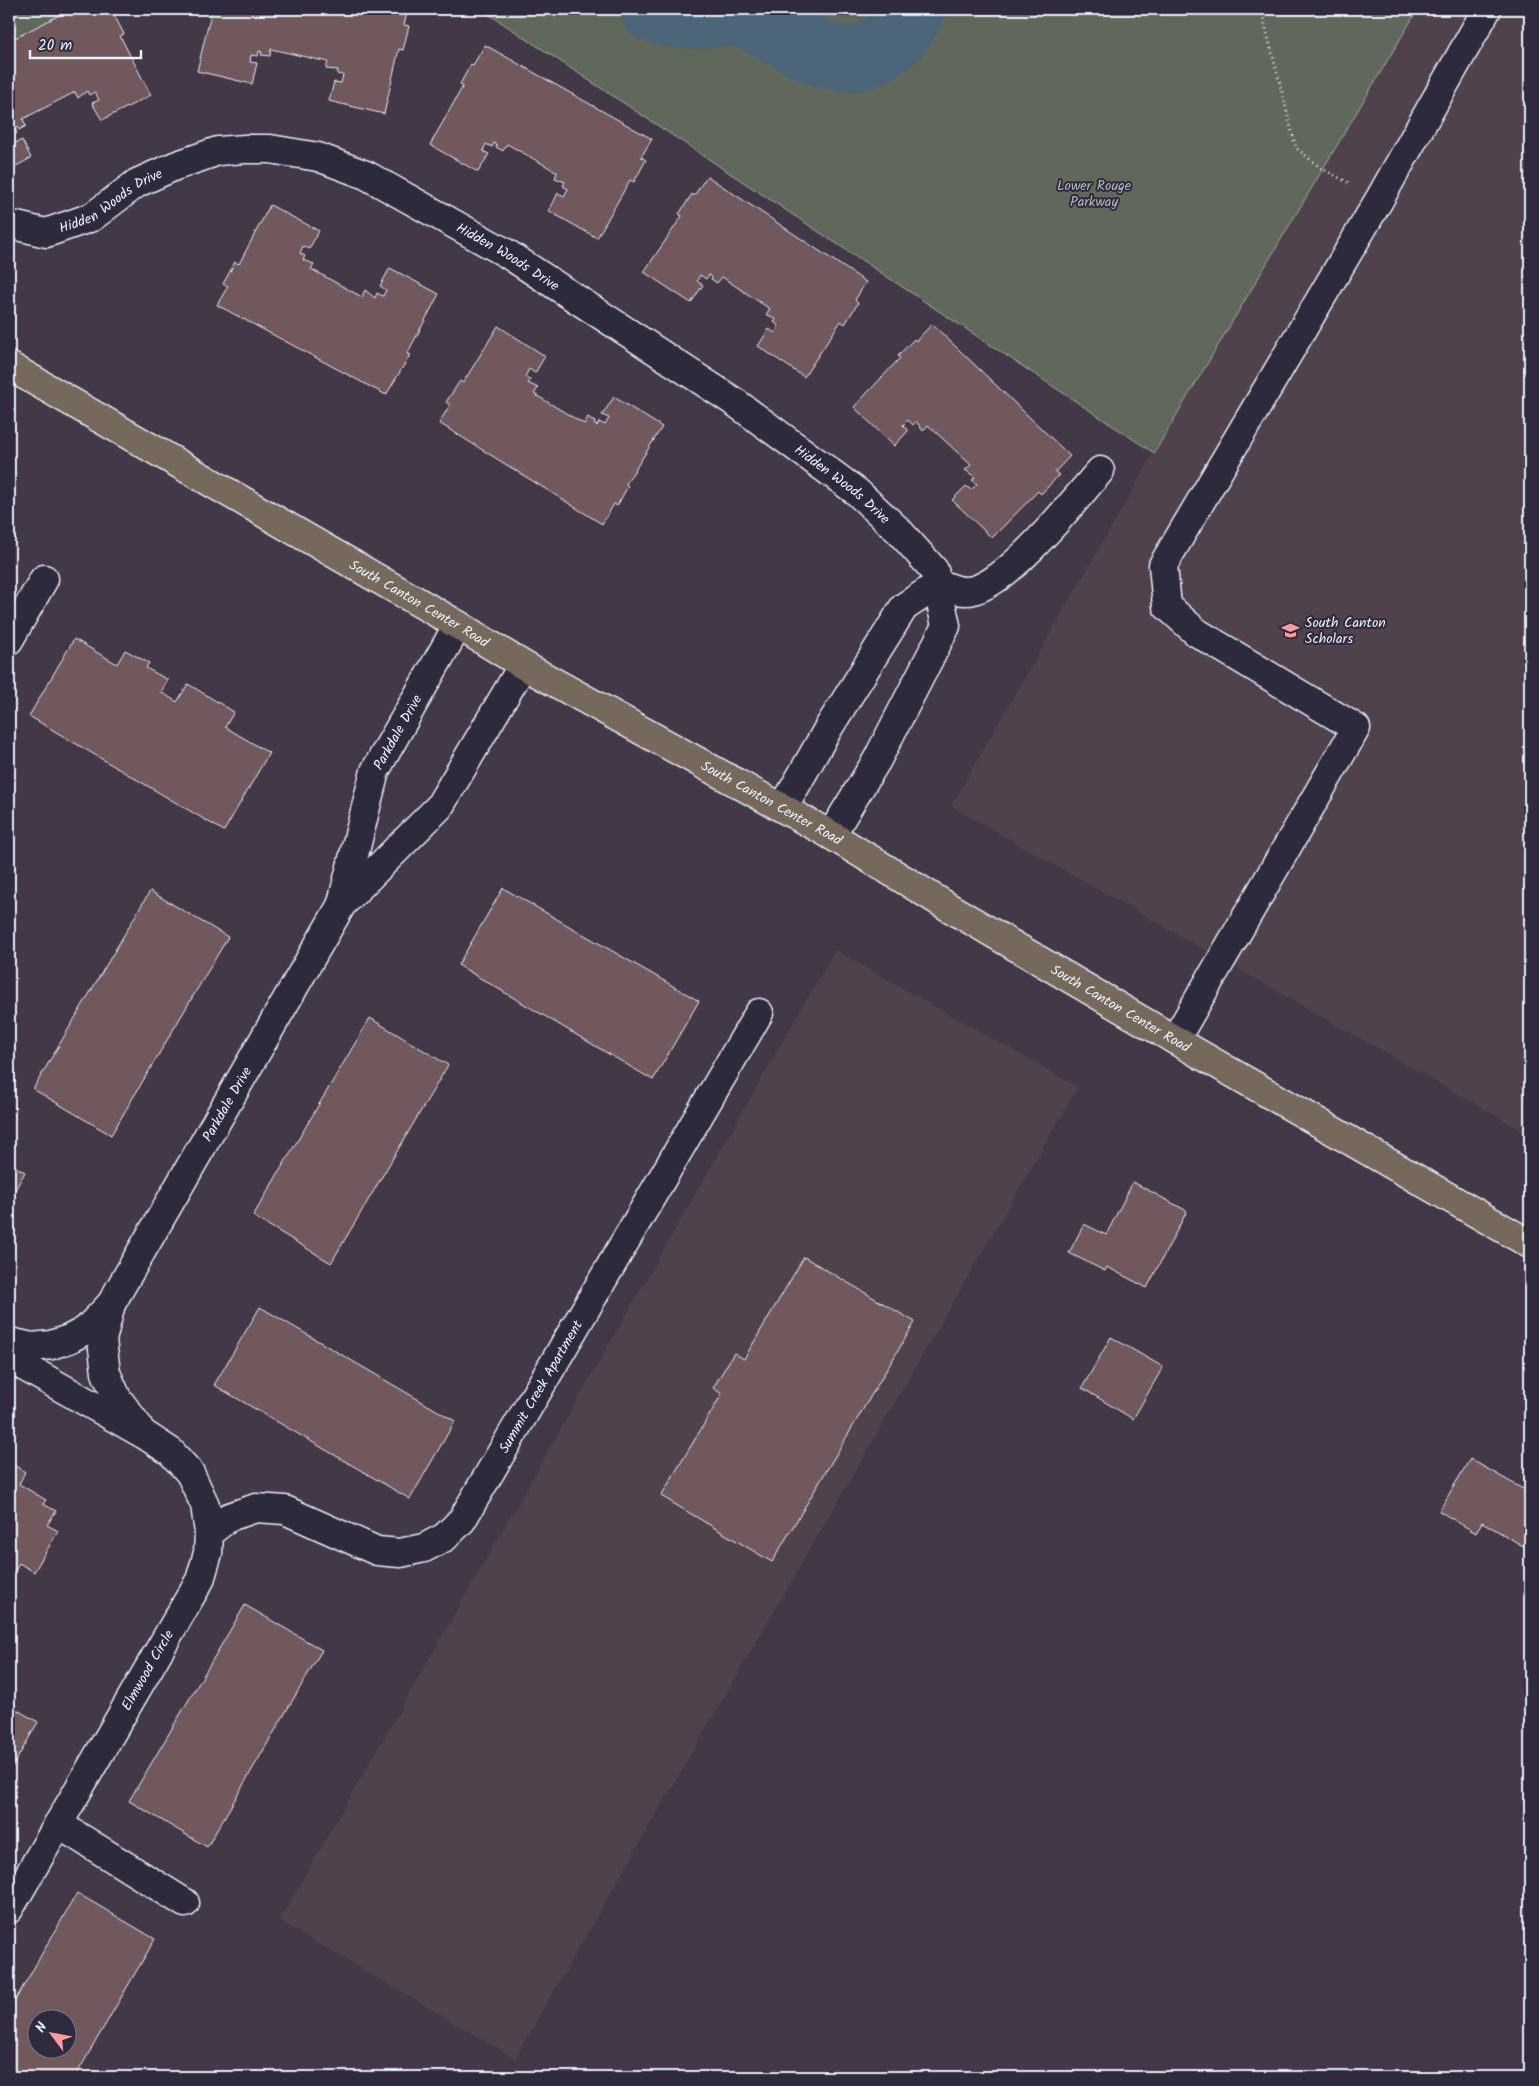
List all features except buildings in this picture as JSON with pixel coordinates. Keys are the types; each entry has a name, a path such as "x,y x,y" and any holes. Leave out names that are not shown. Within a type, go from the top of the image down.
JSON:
{"main road":[{"name":"South Canton Center Road","path":"9,366 458,625 523,665 831,835 950,908 1175,1040 1530,1244"}],"street":[{"path":"1175,1040 1356,728 1196,632 1167,606 1163,565 1379,200 1488,9"},
{"name":"Hidden Woods Drive","path":"9,224 46,233 92,217 137,183 175,166 218,151 245,148 270,149 318,157 366,175 506,253 736,403 857,492 899,531 934,570 939,584 946,626 877,760 831,835"},
{"path":"783,808 829,728 904,607 939,584 964,591 985,587 1016,564 1100,471"},
{"path":"9,640 44,579"},
{"name":"Parkdale Drive","path":"342,904 375,771 458,625"},
{"name":"Parkdale Drive","path":"110,1304 342,904 439,807 523,665"},
{"name":"Summit Creek Apartment","path":"209,1533 229,1517 256,1508 285,1510 376,1551 400,1553 424,1548 445,1538 462,1520 759,1013"},
{"path":"9,1342 32,1347 70,1340 86,1330 110,1304"},
{"name":"Elmwood Circle","path":"110,1304 102,1340 106,1373 117,1398 145,1435"},
{"name":"Elmwood Circle","path":"9,1358 145,1435 171,1452 190,1473 205,1505 209,1533 208,1553 200,1580 9,1909"},
{"path":"58,1824 185,1903"}],"path":[{"path":"1261,9 1296,148 1321,168 1379,200"}],"shaded area":[{"name":"South Canton Scholars","path":"1418,9 1530,9 1530,1135 951,806 1154,453"},
{"path":"835,950 1078,1087 515,2058 279,1921"}],"green space":[{"path":"9,9 75,9 9,43"},
{"name":"Lower Rouge Parkway","path":"481,9 1418,9 1154,453"}],"waterway":[{"path":"653,9 683,15 736,13 762,23 822,54 838,58 853,58 880,48 892,38 913,9"}],"place":[{"name":"South Canton Scholars","path":"1291,630"}]}
